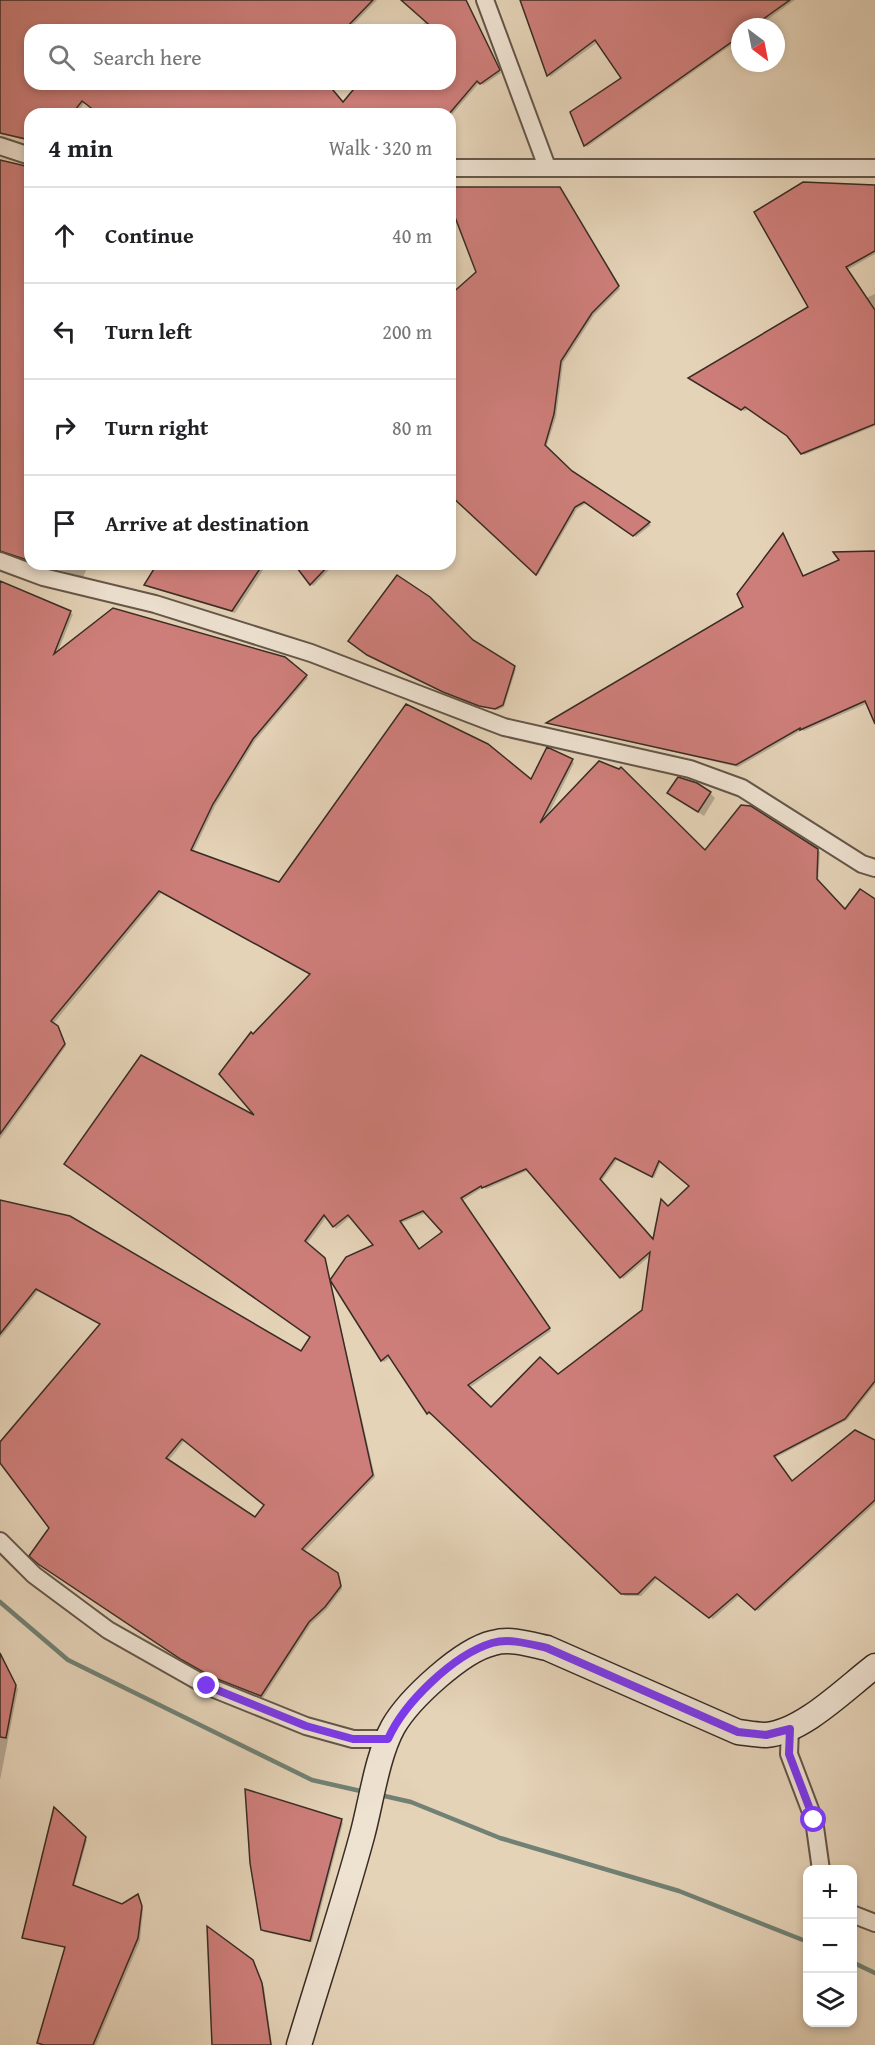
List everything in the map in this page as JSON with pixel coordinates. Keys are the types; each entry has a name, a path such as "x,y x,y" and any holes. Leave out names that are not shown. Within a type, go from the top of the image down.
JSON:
{"street":[{"path":"485,0 547,167"},
{"path":"0,146 24,154"},
{"path":"456,168 875,168"},
{"path":"0,561 24,570"},
{"path":"24,570 43,577 155,604 312,653 504,728 690,769 742,788 862,864 875,868"},
{"path":"0,1541 34,1575 108,1630 207,1686 306,1726 353,1739 386,1743"},
{"path":"299,2045 367,1816 386,1743 394,1726 428,1686 463,1656 493,1643 517,1641 547,1648 738,1732 766,1735 790,1729 811,1717 875,1666"},
{"path":"790,1729 789,1754 814,1820 820,1865"},
{"path":"857,1916 875,1923"}],"building":[{"path":"0,0 373,0 350,24 24,24 24,90 333,90 343,102 353,90 456,90 456,24 428,24 401,0 466,0 500,70 480,84 477,81 454,108 91,108 82,101 77,108 24,108 24,139 0,133"},
{"path":"520,0 790,0 765,18 731,18 731,42 584,146 570,112 621,78 595,40 547,76"},
{"path":"0,160 24,166 24,559 0,551"},
{"path":"803,182 875,185 875,251 846,267 875,310 875,424 801,454 787,436 745,407 741,410 688,378 808,307 754,212"},
{"path":"456,187 560,187 619,286 592,313 561,361 554,414 545,445 572,471 650,522 633,536 584,502 575,507 536,575 456,501 456,290 476,272 456,220"},
{"path":"783,533 803,576 839,560 833,552 875,551 875,724 865,701 800,730 800,728 736,765 546,723 743,607 737,594"},
{"path":"153,570 259,570 232,611 144,585"},
{"path":"299,570 324,570 310,585"},
{"path":"397,575 430,597 473,640 515,666 503,705 495,709 479,706 443,692 367,655 348,641"},
{"path":"0,581 71,611 54,654 113,608 285,657 307,675 253,739 213,804 191,850 279,882 406,704 488,744 531,779 547,747 573,759 540,823 599,761 619,769 621,767 705,850 741,805 751,806 818,849 817,879 845,909 860,889 875,899 875,1381 845,1419 774,1456 792,1481 855,1430 875,1440 875,1500 755,1610 737,1594 709,1618 655,1577 638,1594 621,1594 429,1412 427,1414 388,1355 381,1361 330,1280 346,1257 373,1245 348,1215 333,1227 324,1215 305,1241 325,1258 373,1475 302,1549 338,1573 341,1586 325,1607 309,1622 261,1696 212,1677 182,1660 29,1556 49,1528 0,1463 0,1442 100,1324 36,1289 0,1334 0,1200 70,1216 301,1351 310,1337 64,1164 141,1055 254,1115 219,1074 251,1032 253,1034 310,974 159,891 51,1021 58,1026 65,1044 0,1134","holes":["615,1158 652,1177 659,1161 689,1186 668,1206 661,1199 653,1239 600,1179","526,1169 620,1278 650,1252 642,1310 558,1374 540,1357 491,1407 468,1385 550,1328 461,1198 481,1186 482,1188","423,1211 442,1232 419,1249 400,1221","182,1439 264,1505 255,1517 166,1458"]},
{"path":"678,777 697,783 711,792 698,812 667,793"},
{"path":"0,1653 16,1685 6,1738 0,1737"},
{"path":"245,1789 342,1819 310,1941 261,1930 250,1863"},
{"path":"54,1807 86,1837 73,1885 122,1904 138,1894 142,1906 138,1938 93,2045 37,2043 65,1947 22,1938"},
{"path":"207,1926 253,1960 262,1983 271,2045 212,2045"}],"waterway":[{"path":"0,1602 68,1660 312,1780 365,1792"},
{"path":"380,1795 411,1802 500,1838 679,1891 803,1940"},
{"path":"857,1964 875,1973"}],"route":[{"path":"207,1686 306,1726 353,1739 388,1739 394,1726 428,1686 463,1656 493,1643 517,1641 547,1648 738,1732 766,1735 790,1729 789,1754 814,1820"}]}
